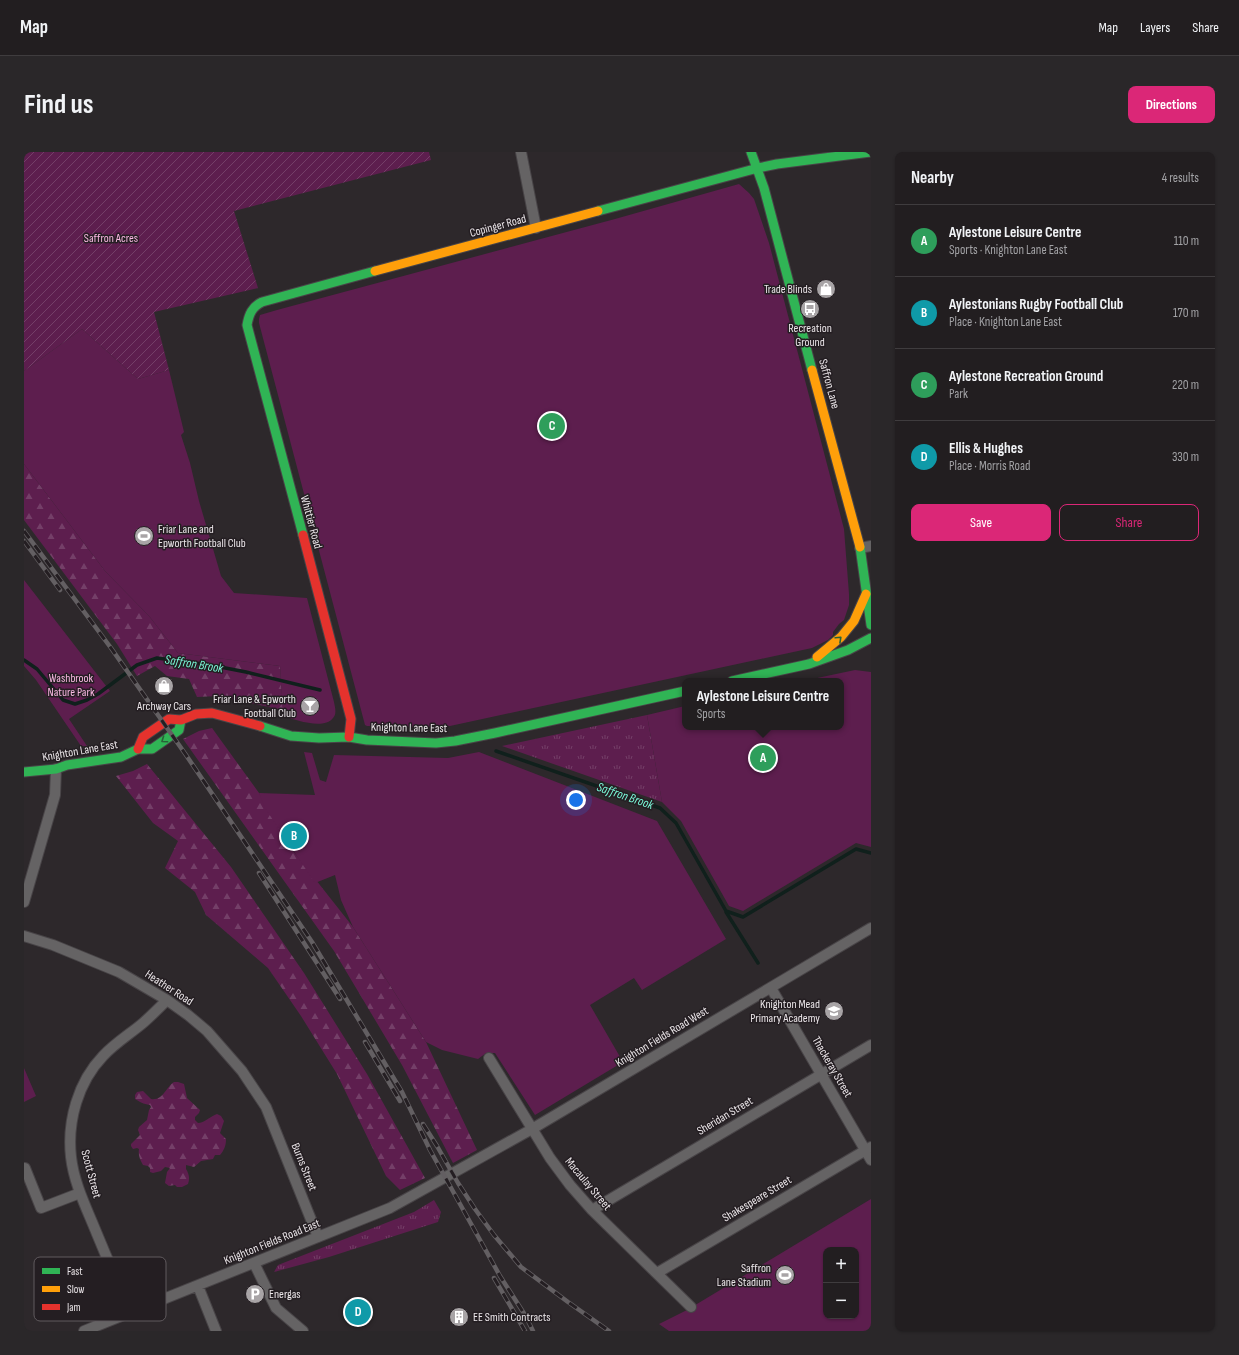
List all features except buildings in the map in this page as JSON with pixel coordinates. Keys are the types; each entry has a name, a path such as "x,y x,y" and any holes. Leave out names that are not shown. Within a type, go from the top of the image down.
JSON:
{"street":[{"path":"521,152 536,228"},
{"name":"Saffron Lane","path":"751,152 764,188 860,548 871,625"},
{"name":"Copinger Road","path":"248,314 252,307 258,303 758,168 777,164 871,152"},
{"name":"Whittier Road","path":"248,314 247,325 351,719 349,737"},
{"path":"860,548 871,546"},
{"path":"809,664 841,637 854,621 866,594"},
{"path":"746,678 809,664 848,650 871,638"},
{"name":"Knighton Lane East","path":"138,749 143,737 169,719 181,720 196,714 212,713 226,716 291,736 319,738 349,737 367,740 417,743 455,741 682,692"},
{"name":"Knighton Lane East","path":"24,772 56,769 67,765 121,757 138,749 152,749 180,730 181,720"},
{"path":"24,902 54,795 56,769"},
{"name":"Knighton Fields Road West","path":"465,1166 532,1129 871,928"},
{"name":"Heather Road","path":"24,936 53,945 106,966 167,1000 207,1031 242,1071 266,1107"},
{"name":"Thackeray Street","path":"771,988 868,1148 871,1160"},
{"name":"Scott Street","path":"107,1257 80,1193 71,1158 70,1134 74,1110 81,1088 103,1056 143,1023 167,1000"},
{"name":"Sheridan Street","path":"592,1210 871,1045"},
{"name":"Macaulay Street","path":"489,1058 532,1129 560,1171 592,1210 691,1307"},
{"name":"Burns Street","path":"266,1107 318,1237"},
{"name":"Shakespeare Street","path":"657,1273 868,1148"},
{"name":"Knighton Fields Road East","path":"166,1299 390,1208 465,1166"},
{"path":"25,1168 40,1208 80,1193"},
{"path":"254,1263 276,1308 303,1331"},
{"path":"198,1286 216,1331"},
{"name":"Knighton Fields Road East","path":"84,1331 110,1321"}],"green space":[{"name":"Saffron Acres","path":"24,152 429,152 431,160 234,211 258,288 154,312 169,370 138,379 82,329 24,371"},
{"path":"739,184 754,199 769,243 844,529 849,605 844,620 839,624 833,632 833,635 828,640 812,648 450,726 423,727 365,725 259,323 260,315"},
{"name":"Friar Lane and Epworth Football Club","path":"82,329 138,379 169,370 184,432 181,435 221,576 234,593 307,598 335,706 335,715 329,722 316,724 283,716 280,666 178,653 149,616 105,571 24,464 24,371"},
{"path":"24,464 105,571 149,616 178,653 280,666 283,710 218,696 197,697 189,679 167,676 155,666 137,676 117,644 24,520"},
{"name":"Washbrook Nature Park","path":"24,580 110,691 69,719 87,746 81,746 36,680 24,666"},
{"path":"855,670 871,672 871,847 856,843 743,911 729,906 681,821 662,802 647,715 682,707 682,730 844,730 844,678 817,678"},
{"path":"647,715 662,802 502,746"},
{"path":"212,728 259,793 290,847 353,927 426,1042 477,1150 453,1163 402,1065 334,951 183,739 199,731"},
{"path":"304,752 312,753 320,780 326,782 334,755 448,758 479,752 657,821 726,939 642,990 634,978 590,1005 623,1062 535,1115 495,1053 486,1053 478,1059 442,1050 426,1042 353,927 341,900 335,875 315,883 265,808 259,793 315,795"},
{"path":"147,764 231,867 304,973 367,1074 425,1178 400,1190 386,1176 337,1074 301,1016 268,968 206,915 195,892 165,868 178,841 153,823 116,776 133,771"},
{"path":"24,1068 36,1096 24,1102"},
{"path":"174,1082 184,1084 187,1098 200,1110 195,1117 195,1120 198,1123 203,1122 217,1114 221,1116 224,1121 220,1133 226,1139 226,1144 220,1155 215,1155 213,1159 201,1161 194,1167 186,1165 189,1182 182,1187 177,1187 175,1185 169,1186 165,1183 167,1172 170,1168 165,1167 161,1171 153,1173 150,1172 150,1168 143,1165 141,1161 139,1149 133,1149 131,1146 131,1144 140,1135 138,1130 139,1127 147,1120 151,1107 150,1105 135,1099 137,1092 143,1091 151,1099 159,1098"},
{"name":"Saffron Lane Stadium","path":"871,1199 871,1331 669,1331 659,1324 687,1310"},
{"path":"434,1200 441,1212 438,1222 329,1257 274,1272 278,1265 414,1212"}],"waterway":[{"name":"Saffron Brook","path":"24,660 37,669 63,700 75,704 98,694 137,665 157,658 210,665 246,672 320,690"},
{"name":"Saffron Brook","path":"496,751 660,808 676,823 726,911 743,917 856,849 871,853"},
{"name":"Saffron Brook","path":"726,912 758,963"}],"railway":[{"path":"24,531 111,648 186,755 312,942 402,1092 430,1150 500,1276 525,1315 533,1331"},
{"path":"24,541 60,590"},
{"path":"259,873 340,999"},
{"path":"365,1042 400,1101"},
{"path":"423,1124 475,1209 494,1235 521,1267 609,1331"},
{"path":"494,1278 525,1331"}],"traffic: fast":[{"path":"751,152 764,188 812,370"},
{"path":"598,211 758,168 777,164 871,152"},
{"path":"303,535 247,325 249,317 253,309 262,302 375,271"},
{"path":"860,547 871,625"},
{"path":"746,678 809,664 848,650 871,638"},
{"path":"260,726 291,736 319,738 349,737 367,740 436,743 455,741 495,733 682,692"},
{"path":"24,772 56,769 67,765 121,757 138,749 152,749 179,730 181,720"}],"traffic: slow":[{"path":"375,271 598,211"},
{"path":"812,370 860,547"},
{"path":"817,657 841,637 854,621 866,594"}],"traffic: jam":[{"path":"303,535 351,719 349,737"},
{"path":"138,749 143,737 169,719 181,720 196,714 212,713 260,726"}],"place":[{"name":"Trade Blinds","path":"826,289"},
{"name":"Recreation Ground","path":"810,309"},
{"name":"Aylestone Recreation Ground","path":"552,426"},
{"name":"Friar Lane and Epworth Football Club","path":"144,536"},
{"name":"Archway Cars","path":"164,686"},
{"name":"Friar Lane & Epworth Football Club","path":"310,706"},
{"name":"Aylestone Leisure Centre","path":"763,758"},
{"name":"Aylestonians Rugby Football Club","path":"294,836"},
{"name":"Knighton Mead Primary Academy","path":"834,1011"},
{"name":"Saffron Lane Stadium","path":"785,1275"},
{"name":"Energas","path":"255,1294"},
{"name":"Ellis & Hughes","path":"358,1312"},
{"name":"EE Smith Contracts","path":"459,1317"}]}
